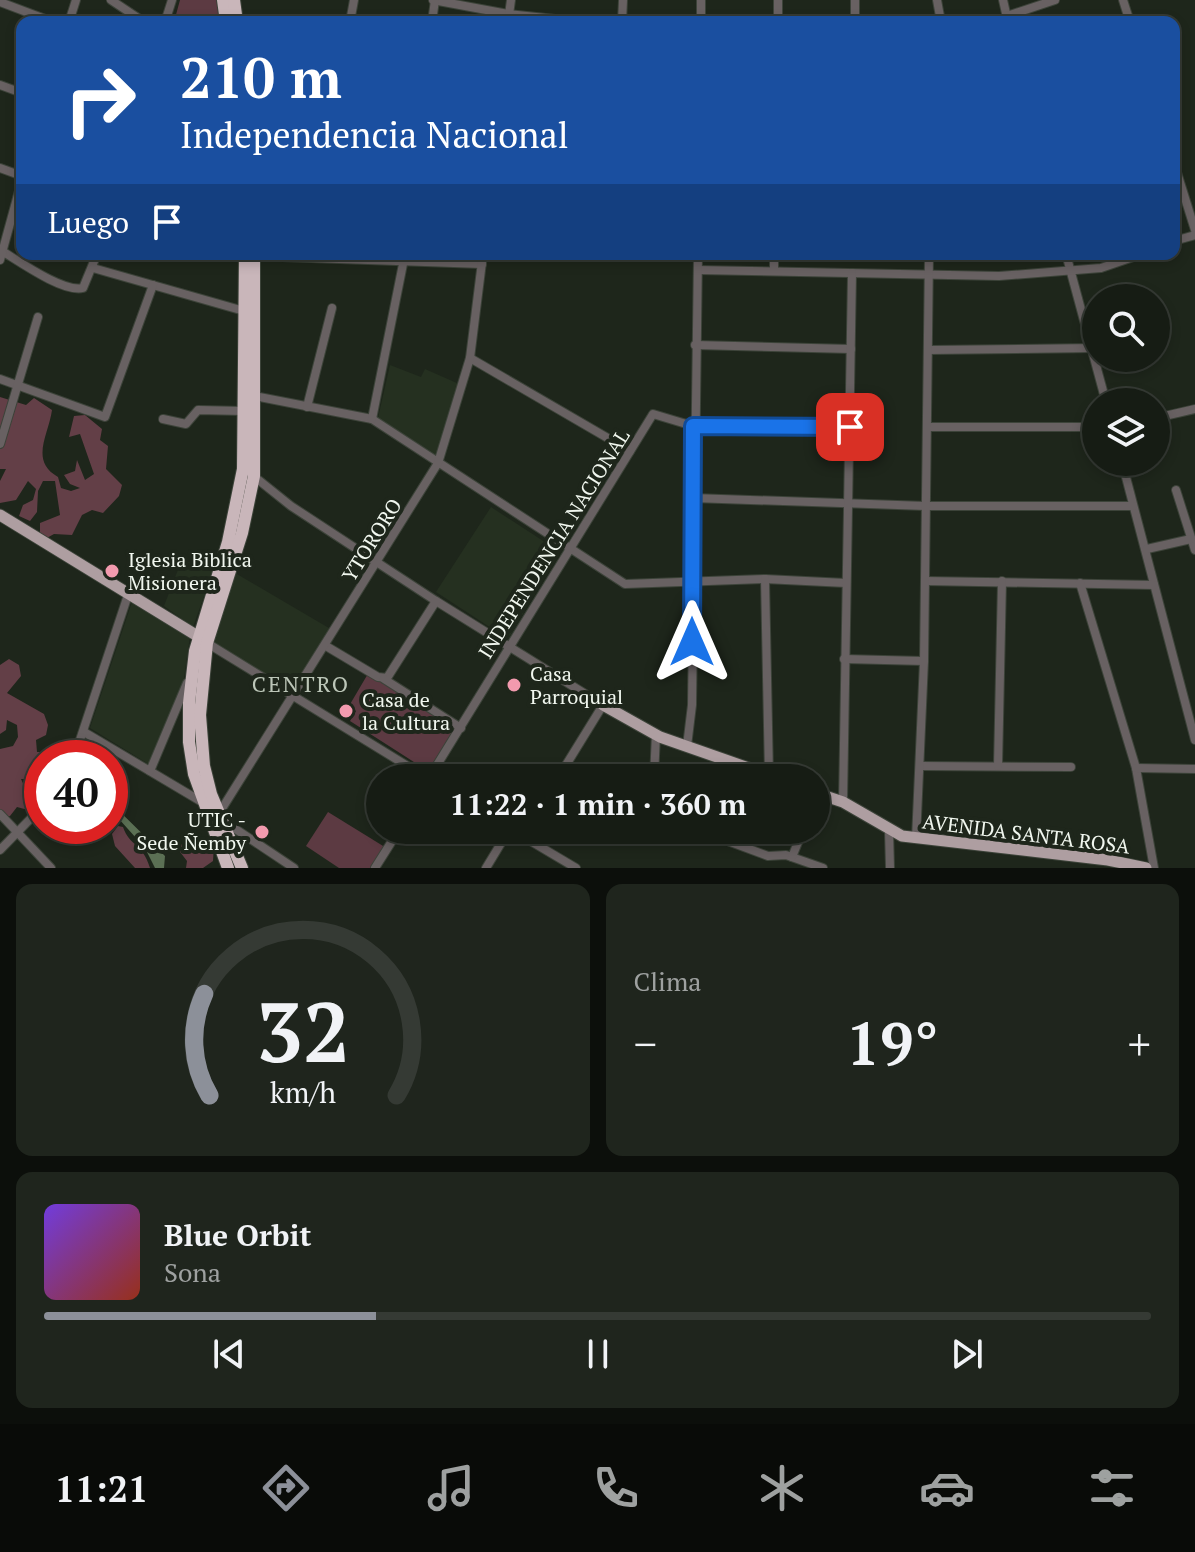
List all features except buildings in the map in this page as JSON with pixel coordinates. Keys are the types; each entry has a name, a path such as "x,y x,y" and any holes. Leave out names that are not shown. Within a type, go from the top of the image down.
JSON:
{"highway":[{"path":"249,473 244,411 244,311 250,260"},
{"path":"228,868 202,802 189,742 190,675 242,533 254,396 251,260"},
{"path":"203,640 200,739 218,817 242,868"}],"main road":[{"path":"0,515 203,640"},
{"path":"603,705 656,734 739,764"},
{"name":"AVENIDA SANTA ROSA","path":"830,798 843,802 889,831 916,839 1146,868"}],"street":[{"path":"111,0 135,16"},
{"path":"434,0 500,16"},
{"path":"1015,16 1055,0"},
{"path":"0,2 37,16"},
{"path":"1180,180 1195,232"},
{"path":"16,200 1,256 77,289 83,288 95,260"},
{"path":"372,419 405,260"},
{"path":"431,260 482,264"},
{"name":"YTORORO","path":"218,817 438,463 470,358 482,260"},
{"path":"687,746 692,705 693,426 698,260"},
{"path":"774,260 774,270"},
{"path":"916,839 924,661 929,260"},
{"path":"1068,260 1082,310"},
{"path":"698,270 999,276 1071,272 1101,268 1124,260"},
{"path":"93,268 244,311"},
{"path":"843,802 852,273"},
{"path":"0,379 107,416 153,285"},
{"path":"307,407 332,308"},
{"path":"0,444 38,317"},
{"path":"695,345 851,349"},
{"path":"928,350 1082,348"},
{"path":"470,358 630,451"},
{"path":"254,396 372,419 625,584 691,579 846,583"},
{"path":"1170,415 1195,409"},
{"path":"163,419 186,424 198,410 244,411"},
{"name":"INDEPENDENCIA NACIONAL","path":"437,764 653,414 693,426 850,427"},
{"path":"927,427 1082,427"},
{"path":"249,473 291,506 603,705 567,764"},
{"path":"1126,476 1195,740"},
{"path":"1176,490 1195,550"},
{"path":"693,498 926,506 1133,506"},
{"path":"1147,549 1191,539"},
{"path":"765,579 773,764"},
{"path":"925,581 1154,585"},
{"path":"998,766 1002,581"},
{"path":"1080,583 1136,768 1154,868"},
{"path":"81,740 129,592"},
{"path":"387,678 436,601"},
{"path":"203,640 405,764"},
{"path":"326,646 387,678 461,728"},
{"path":"844,659 924,661"},
{"path":"150,771 190,675"},
{"path":"84,732 202,802"},
{"path":"655,764 656,734"},
{"path":"921,766 1071,767"},
{"path":"1136,768 1195,769"},
{"path":"0,814 51,868"},
{"path":"218,817 294,868"},
{"path":"0,850 24,826"},
{"path":"889,831 890,868"},
{"path":"375,868 390,844"},
{"path":"486,868 501,844"},
{"path":"541,844 576,868"},
{"path":"736,844 768,856 792,857 823,868"},
{"path":"792,857 797,844"}],"shaded area":[{"path":"180,0 220,0 222,16 176,16"},
{"path":"390,365 421,377 425,369 459,384 436,455 378,418"},
{"path":"0,397 26,405 34,398 52,410 43,455 44,463 58,477 61,488 71,491 80,488 70,484 64,475 75,471 77,460 85,480 94,474 80,434 69,437 74,416 85,415 102,429 100,440 108,446 106,469 122,485 119,496 103,513 92,510 82,515 72,535 54,534 45,539 40,534 40,523 60,515 55,481 43,481 38,491 37,512 30,521 19,516 23,505 33,500 36,489 28,481 16,500 0,503 0,481 6,469 0,469"},
{"path":"491,507 560,552 508,639 436,592"},
{"path":"181,562 216,562 193,627 164,606"},
{"path":"230,570 334,631 294,695 208,643"},
{"path":"133,599 190,636 183,685 150,765 128,751 128,740 109,740 90,728"},
{"path":"9,659 19,665 21,676 7,693 44,714 48,725 46,735 36,740 24,740 24,779 21,779 24,809 17,807 10,816 0,819 0,749 13,746 18,737 17,725 7,720 6,730 0,734 0,665"},
{"path":"369,672 456,726 432,764 417,764 350,721 356,711 349,706"},
{"path":"328,812 366,835 366,844 380,844 388,849 374,868 339,868 306,846"},
{"path":"128,820 165,856 164,868 155,868 145,848 128,829"},
{"path":"128,836 143,853 150,868 135,868 115,846 128,844"},
{"path":"206,837 214,845 213,861 203,868 186,868 187,861 177,848 181,844 194,851 196,842"}],"place":[{"name":"Iglesia Biblica Misionera","path":"112,571"},
{"name":"Casa Parroquial","path":"514,685"},
{"name":"Casa de la Cultura","path":"346,711"},
{"name":"UTIC - Sede Ñemby","path":"262,832"}],"district":[{"name":"CENTRO","path":"301,684"}],"route":[{"path":"692,642 693,426 850,427"}]}
